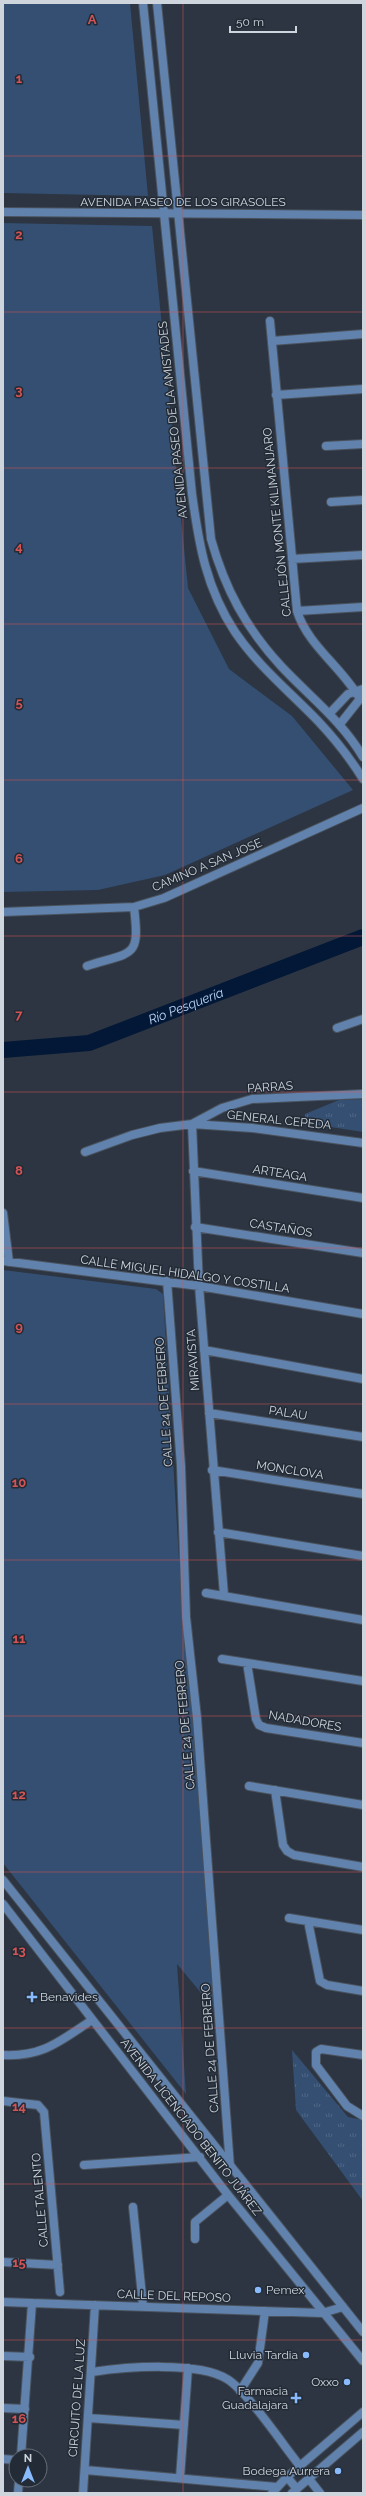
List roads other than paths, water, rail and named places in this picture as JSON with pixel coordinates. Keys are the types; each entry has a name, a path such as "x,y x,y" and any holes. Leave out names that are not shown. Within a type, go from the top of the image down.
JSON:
{"street":[{"name":"AVENIDA PASEO DE LA AMISTADES","path":"143,3 192,494 199,545 205,568 215,595 235,632 278,683 330,734 363,779"},
{"name":"AVENIDA PASEO DE LA AMISTADES","path":"157,3 205,492 211,539 217,561 225,583 251,629 282,666 340,724 363,757"},
{"name":"AVENIDA PASEO DE LOS GIRASOLES","path":"3,212 363,216"},
{"name":"CALLEJÓN MONTE KILIMANJARO","path":"270,321 297,611 306,634 359,689 361,697"},
{"path":"272,341 363,334"},
{"path":"276,395 363,389"},
{"path":"326,446 363,444"},
{"path":"331,502 363,500"},
{"path":"292,559 363,554"},
{"path":"297,611 363,607"},
{"path":"330,713 342,699 359,689"},
{"path":"340,724 361,697"},
{"name":"CAMINO A SAN JOSE","path":"3,912 134,906 190,887 363,808"},
{"path":"87,966 128,953 134,948 137,937 134,906"},
{"path":"337,1028 363,1019"},
{"name":"PARRAS","path":"85,1152 160,1128 192,1124 222,1108 252,1099 363,1094"},
{"name":"GENERAL CEPEDA","path":"192,1124 259,1129 363,1142"},
{"name":"MIRAVISTA","path":"192,1124 195,1227 199,1286 212,1470 224,1595"},
{"name":"ARTEAGA","path":"193,1171 363,1198"},
{"path":"3,1213 6,1261"},
{"name":"CASTAÑOS","path":"195,1227 363,1253"},
{"name":"CALLE MIGUEL HIDALGO Y COSTILLA","path":"6,1261 167,1281 363,1314"},
{"name":"CALLE 24 DE FEBRERO","path":"167,1281 181,1466 186,1617 198,1718 230,2167"},
{"path":"204,1350 363,1379"},
{"name":"PALAU","path":"209,1413 363,1437"},
{"name":"MONCLOVA","path":"212,1470 363,1494"},
{"path":"218,1532 363,1556"},
{"path":"206,1593 363,1620"},
{"path":"222,1659 363,1681"},
{"name":"NADADORES","path":"246,1663 256,1719 259,1724 266,1728 363,1743"},
{"path":"249,1786 363,1805"},
{"path":"275,1790 283,1845 287,1851 294,1855 363,1867"},
{"name":"AVENIDA LICENCIADO BENITO JUÁREZ","path":"3,1880 64,1959 363,2332"},
{"name":"AVENIDA LICENCIADO BENITO JUÁREZ","path":"3,1904 228,2195 322,2313 363,2361"},
{"path":"289,1918 363,1930"},
{"path":"308,1921 320,1981 327,1985 363,1991"},
{"path":"53,1970 64,1959"},
{"path":"3,2055 28,2055 45,2050 92,2020"},
{"path":"363,2054 321,2049 316,2052 316,2065 354,2112 363,2116"},
{"name":"CALLE TALENTO","path":"3,2101 40,2107 45,2118 60,2292"},
{"path":"84,2166 200,2157"},
{"path":"195,2239 195,2222 228,2195"},
{"path":"133,2207 143,2306"},
{"path":"3,2262 58,2265"},
{"name":"CALLE DEL REPOSO","path":"3,2302 322,2313 343,2307"},
{"path":"22,2448 30,2357 32,2303"},
{"name":"CIRCUITO DE LA LUZ","path":"84,2493 92,2372 94,2305"},
{"path":"240,2391 258,2363 265,2311"},
{"path":"3,2356 30,2357"},
{"path":"92,2372 123,2368 188,2368 216,2373 229,2380 240,2391 300,2466"},
{"path":"180,2478 188,2368"},
{"path":"3,2408 25,2409"},
{"path":"85,2470 180,2478 274,2490 312,2455 363,2412"},
{"path":"89,2418 184,2425"},
{"path":"287,2477 294,2491 363,2432"},
{"path":"312,2455 321,2467"},
{"path":"309,2478 320,2493"}],"waterway":[{"name":"Río Pesquería","path":"3,1050 89,1043 363,937"}],"place":[{"name":"Benavides","path":"32,1997"},
{"name":"Pemex","path":"258,2290"},
{"name":"Lluvia Tardia","path":"306,2355"},
{"name":"Oxxo","path":"347,2382"},
{"name":"Farmacia Guadalajara","path":"296,2398"},
{"name":"Bodega Aurrera","path":"338,2471"}]}
